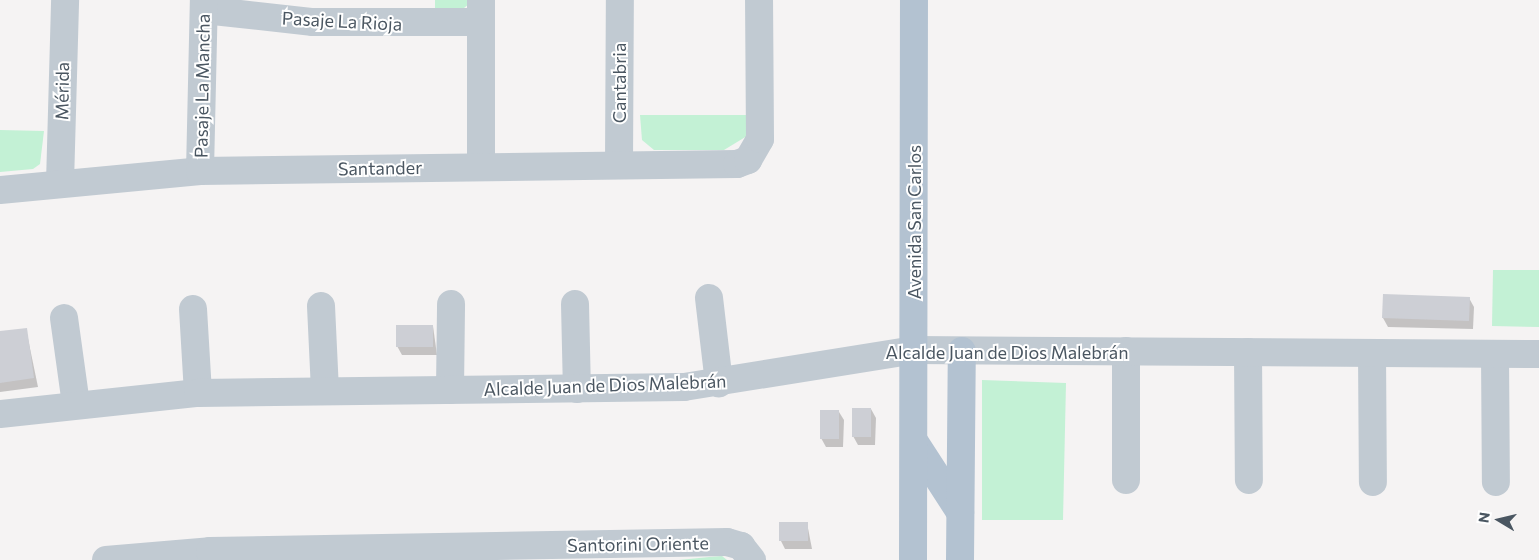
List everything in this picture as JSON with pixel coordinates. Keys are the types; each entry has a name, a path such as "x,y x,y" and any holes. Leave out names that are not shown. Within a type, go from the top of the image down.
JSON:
{"main road":[{"name":"Avenida San Carlos","path":"913,560 915,1"},
{"path":"960,560 962,350"},
{"path":"914,441 946,487 960,512"},
{"path":"913,507 926,488 946,487"}],"street":[{"name":"Mérida","path":"60,183 65,0"},
{"name":"Cantabria","path":"619,165 620,0"},
{"name":"Santander","path":"0,190 200,171 737,164 756,151 759,0"},
{"name":"Pasaje La Rioja","path":"204,5 322,22 481,11"},
{"name":"Pasaje La Mancha","path":"200,171 204,5"},
{"path":"481,11 481,167"},
{"path":"709,298 719,383"},
{"path":"450,304 450,390"},
{"path":"575,304 577,389"},
{"path":"322,306 325,391"},
{"path":"193,310 198,393"},
{"path":"64,318 76,404"},
{"name":"Alcalde Juan de Dios Malebrán","path":"0,414 76,404 198,393 577,389 719,383 871,354 914,350 1539,354"},
{"path":"1126,351 1126,480"},
{"path":"1248,352 1250,480"},
{"path":"1372,353 1373,482"},
{"path":"1495,354 1496,482"},
{"name":"Santorini Oriente","path":"106,560 232,555 391,554 727,542 749,555"}],"green space":[{"path":"435,0 474,0 459,12 435,9"},
{"path":"640,115 748,115 747,136 724,150 654,150 642,140"},
{"path":"0,130 44,131 40,164 33,169 0,172"},
{"path":"1493,270 1539,270 1539,327 1492,326"},
{"path":"982,380 1066,383 1063,520 982,520"},
{"path":"722,556 727,560 679,560 709,557"}],"building":[{"path":"1383,294 1470,297 1469,321 1382,318"},
{"path":"396,325 433,325 433,347 396,347"},
{"path":"27,328 34,378 0,383 0,331"},
{"path":"852,408 871,408 871,437 852,437"},
{"path":"820,410 839,410 839,439 820,439"},
{"path":"779,522 808,522 808,541 779,541"}]}
